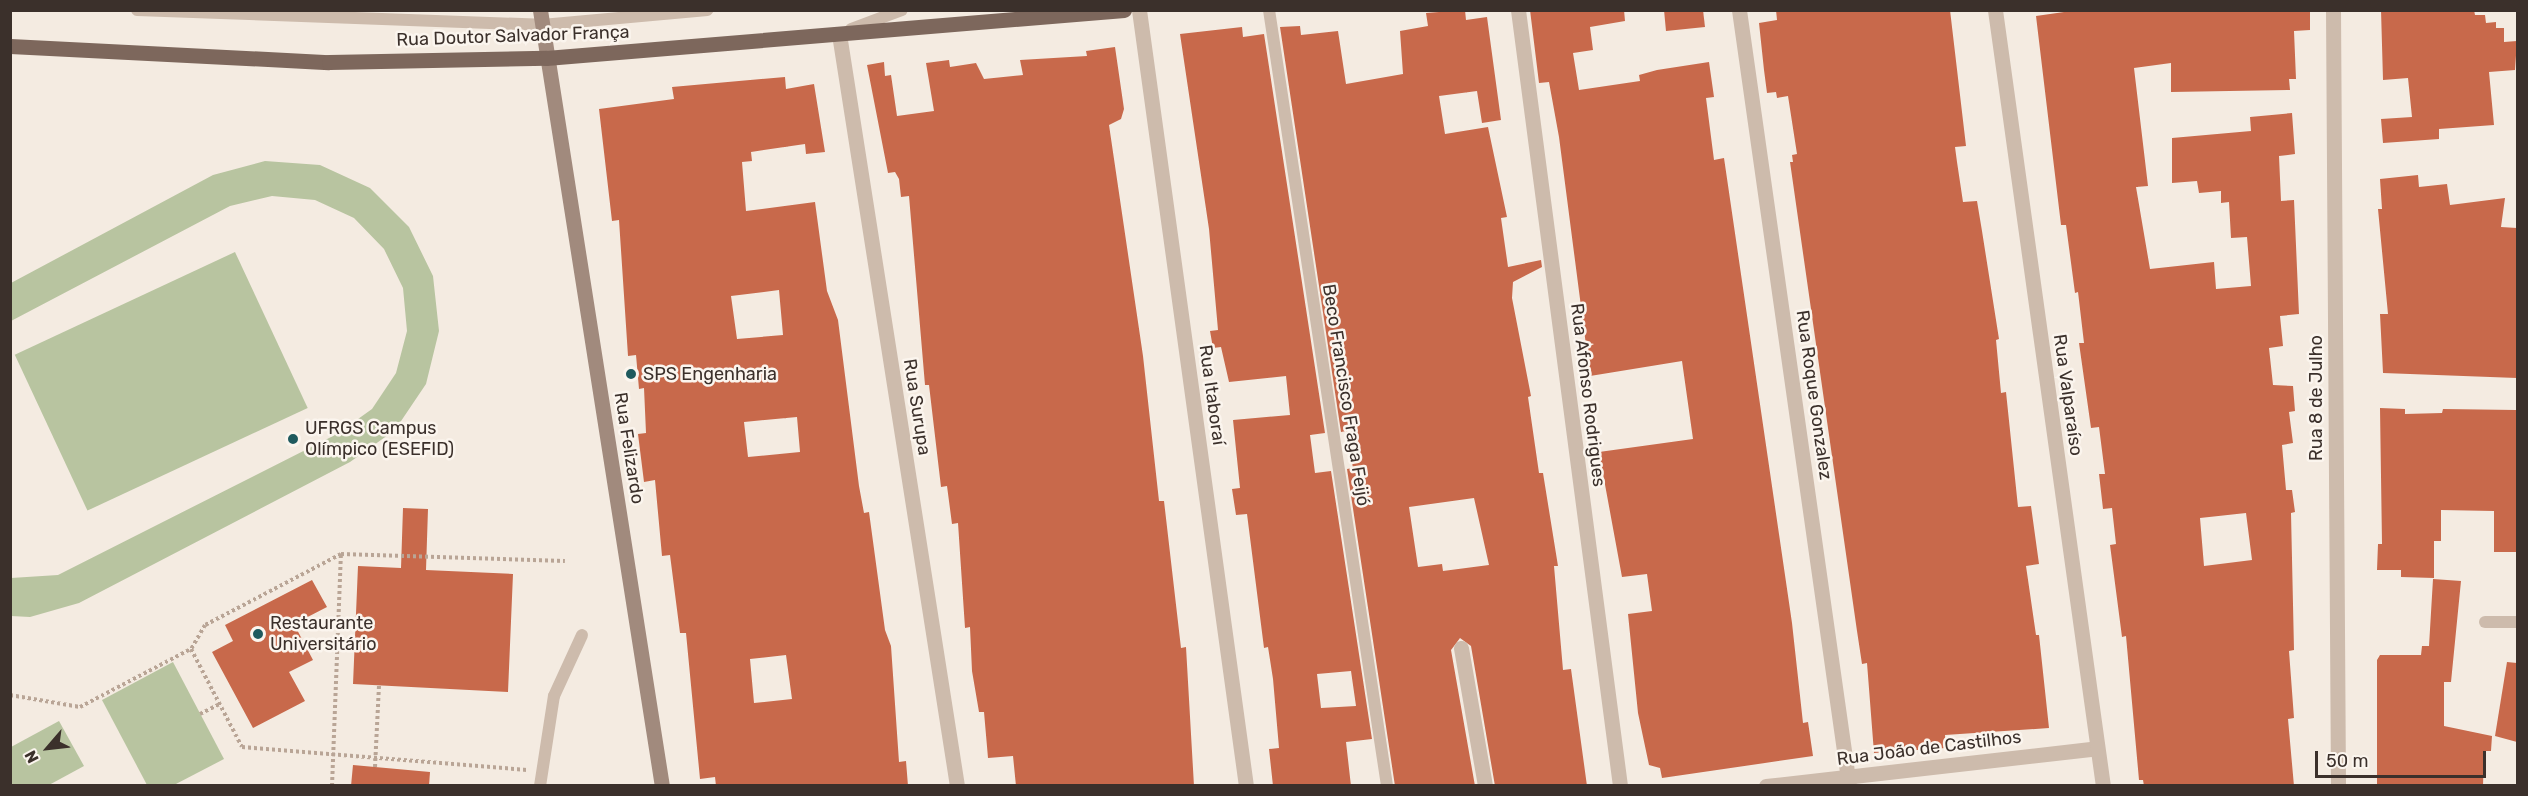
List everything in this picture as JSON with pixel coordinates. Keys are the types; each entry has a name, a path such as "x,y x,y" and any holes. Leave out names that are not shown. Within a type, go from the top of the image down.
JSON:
{"main road":[{"name":"Rua Doutor Salvador França","path":"10,46 329,62 546,58 1124,10"},
{"name":"Rua Felizardo","path":"541,18 662,786"}],"street":[{"name":"Rua Itaboraí","path":"1139,10 1246,786"},
{"name":"Rua Afonso Rodrigues","path":"1518,10 1620,786"},
{"name":"Rua Roque Gonzalez","path":"1739,10 1849,782"},
{"name":"Rua Valparaíso","path":"1995,10 2103,786"},
{"name":"Rua 8 de Julho","path":"2333,10 2338,786"},
{"name":"Rua Surupa","path":"839,34 957,786"},
{"path":"1461,648 1485,786"},
{"name":"Rua João de Castilhos","path":"1766,786 1849,782 2097,748"}],"lane":[{"path":"136,10 541,18 707,10"},
{"path":"839,34 902,10"},
{"name":"Beco Francisco Fraga Feijó","path":"1269,10 1388,786"},
{"path":"2485,622 2517,622"},
{"path":"540,786 540,771 554,696 582,635"}],"path":[{"path":"10,695 80,707 191,649 205,625 341,554 565,561"},
{"path":"332,786 341,554"},
{"path":"191,649 242,747 540,771"},
{"path":"375,767 379,686"},
{"path":"200,714 220,704"}],"green space":[{"path":"265,161 320,165 370,188 409,227 433,276 439,331 426,384 395,430 350,462 79,603 30,617 11,616 11,578 58,575 337,434 372,409 396,373 407,331 403,288 384,249 354,218 315,200 272,196 230,206 11,321 11,283 213,175"},
{"path":"235,252 308,408 87,511 15,355"},
{"path":"173,662 224,759 174,785 147,785 102,700"},
{"path":"59,721 84,766 49,785 11,785 11,747"}],"building":[{"path":"1465,10 1466,20 1487,17 1501,120 1482,123 1477,91 1439,96 1445,134 1488,127 1507,217 1501,218 1508,267 1541,260 1542,267 1513,282 1512,298 1531,396 1528,397 1539,473 1543,473 1558,566 1554,566 1563,670 1571,669 1587,786 1495,786 1471,646 1460,638 1451,650 1475,786 1395,786 1347,469 1353,468 1346,431 1341,432 1280,27 1300,26 1301,35 1338,31 1346,84 1403,74 1400,31 1428,26 1426,13","holes":["1474,498 1489,565 1443,571 1442,564 1418,567 1409,507"]},
{"path":"1530,10 1624,10 1625,21 1590,27 1593,50 1573,53 1579,90 1640,81 1639,75 1657,70 1709,62 1714,97 1706,98 1714,160 1724,158 1792,623 1803,723 1808,722 1813,756 1662,778 1660,768 1649,765 1638,713 1628,614 1652,611 1647,574 1622,577 1599,452 1693,439 1682,361 1590,376 1559,137 1549,82 1539,83"},
{"path":"1664,10 1703,10 1705,27 1666,31"},
{"path":"1776,10 1950,10 1966,146 1955,147 1957,162 1963,202 1977,201 1999,339 1996,340 2001,393 2006,392 2018,507 2031,506 2039,564 2026,566 2036,635 2039,635 2049,728 1945,735 1946,748 1874,753 1867,663 1862,664 1790,162 1793,162 1792,155 1797,154 1788,96 1777,98 1776,92 1767,93 1759,23 1777,20"},
{"path":"2078,10 2310,10 2310,30 2294,31 2296,79 2289,79 2290,90 2171,92 2171,63 2134,68 2148,186 2136,187 2150,269 2214,262 2216,289 2251,286 2247,237 2231,238 2229,202 2221,203 2221,191 2199,193 2197,181 2172,183 2172,138 2251,131 2250,117 2292,113 2295,154 2279,156 2281,201 2294,200 2299,314 2280,316 2283,346 2269,348 2273,385 2293,386 2295,411 2289,412 2293,443 2282,445 2286,490 2292,490 2295,512 2291,513 2294,650 2289,651 2294,718 2288,719 2294,786 2144,786 2143,780 2139,780 2126,636 2122,637 2110,545 2116,544 2112,508 2103,509 2099,474 2105,474 2099,427 2091,428 2079,343 2084,343 2078,292 2075,293 2066,225 2061,225 2036,16","holes":["2246,513 2252,560 2204,566 2200,518"]},
{"path":"2381,10 2474,10 2475,15 2485,15 2486,23 2496,22 2496,28 2504,28 2504,42 2517,41 2515,70 2489,72 2494,125 2439,129 2439,139 2383,143 2381,119 2412,117 2408,78 2383,80"},
{"path":"1242,27 1243,37 1264,34 1325,433 1310,435 1315,473 1331,471 1372,739 1346,742 1351,786 1273,786 1269,749 1279,748 1273,679 1268,647 1264,648 1247,514 1236,515 1232,489 1240,488 1233,420 1290,415 1286,376 1229,382 1221,347 1213,348 1210,331 1218,330 1209,229 1180,34","holes":["1351,671 1356,706 1321,708 1317,674"]},
{"path":"1115,47 1124,109 1121,119 1109,125 1143,356 1159,501 1164,501 1181,648 1186,647 1194,786 1016,786 1013,756 988,758 984,712 979,712 972,671 970,627 965,628 958,523 952,524 947,486 941,487 929,385 925,385 909,196 901,197 899,179 895,172 888,173 867,65 884,62 885,76 891,75 897,116 934,111 926,63 949,60 950,67 976,63 984,79 1023,75 1020,60 1087,56 1086,51"},
{"path":"785,77 786,89 814,84 825,152 806,154 805,144 751,152 752,161 742,162 746,211 815,202 827,291 838,320 859,486 864,513 869,512 885,630 891,646 899,762 906,761 908,786 716,786 715,777 700,779 686,633 680,633 670,555 662,556 655,480 644,482 638,434 646,433 644,388 639,389 636,355 628,356 619,220 612,221 599,109 674,99 672,87","holes":["779,290 783,335 737,339 731,296","797,417 800,452 748,457 744,422","786,655 792,699 754,703 750,659"]},
{"path":"2418,175 2419,187 2447,184 2450,205 2505,198 2501,227 2517,228 2517,378 2383,373 2380,314 2388,314 2378,209 2382,209 2380,179"},
{"path":"2380,408 2405,409 2405,414 2442,413 2443,409 2516,410 2517,552 2494,552 2494,511 2441,510 2441,541 2434,541 2434,578 2401,577 2401,570 2377,570 2378,544 2382,544"},
{"path":"403,508 428,509 426,570 513,574 508,692 353,684 358,566 401,568"},
{"path":"2433,579 2461,581 2451,682 2444,682 2444,726 2492,736 2491,751 2484,751 2483,786 2377,786 2377,660 2380,655 2421,655 2422,646 2429,646"},
{"path":"312,580 327,607 294,624 313,660 289,672 305,701 253,728 212,652 233,641 225,625"},
{"path":"2507,662 2517,663 2517,742 2495,736"},
{"path":"353,765 430,772 429,786 351,786"}],"place":[{"name":"SPS Engenharia","path":"631,374"},
{"name":"UFRGS Campus Olímpico (ESEFID)","path":"293,439"},
{"name":"Restaurante Universitário","path":"258,634"}]}
